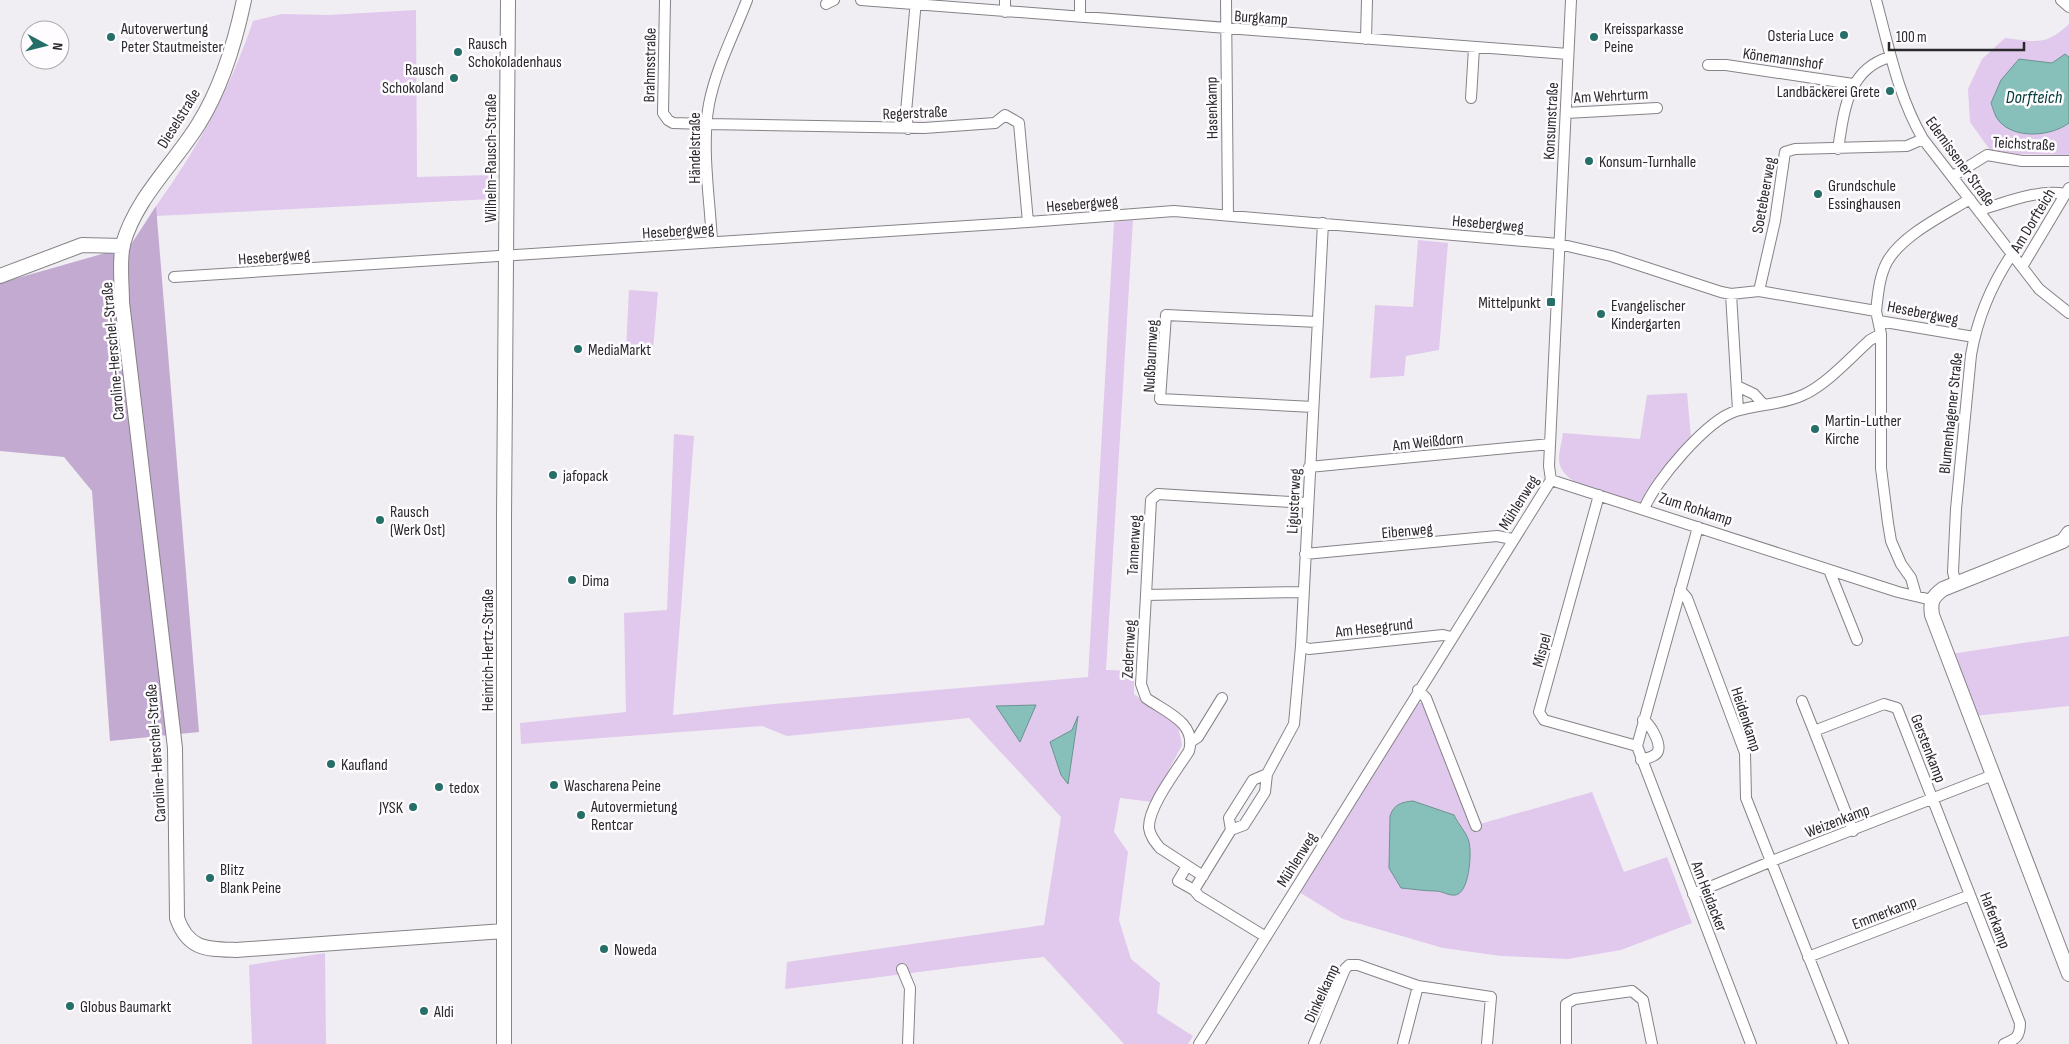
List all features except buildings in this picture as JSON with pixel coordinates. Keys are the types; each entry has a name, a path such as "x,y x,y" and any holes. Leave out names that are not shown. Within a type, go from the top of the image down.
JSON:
{"street":[{"name":"Dieselstraße","path":"123,246 142,202 184,146 209,105 230,56 244,0"},
{"name":"Wilhelm-Rausch-Straße","path":"507,256 508,0"},
{"name":"Brahmsstraße","path":"665,0 663,113 668,120 673,122 707,124"},
{"name":"Händelstraße","path":"712,242 707,124 709,106 717,74 747,0"},
{"name":"Burgkamp","path":"861,0 916,2 1005,12 1226,30 1568,54"},
{"path":"1005,0 1005,12"},
{"path":"1080,0 1080,18"},
{"name":"Hasenkamp","path":"1226,0 1228,215"},
{"path":"1366,0 1366,39"},
{"name":"Konsumstraße","path":"1559,244 1571,0"},
{"name":"Edemissener Straße","path":"1876,0 1890,57 1913,121 1923,139 2039,289 2069,313"},
{"path":"2061,0 2069,7"},
{"path":"908,128 906,112 916,2"},
{"path":"1471,98 1474,48"},
{"path":"1838,149 1844,114 1853,84 1874,64 1890,57"},
{"name":"Könemannshof","path":"1708,65 1726,65 1853,84"},
{"name":"Am Wehrturm","path":"1566,113 1658,108"},
{"name":"Regerstraße","path":"707,124 908,128 996,123 1005,115 1019,122 1028,222"},
{"name":"Soetebeerweg","path":"1759,291 1775,220 1785,152 1795,149 1907,146 1923,139"},
{"name":"Teichstraße","path":"1953,176 1987,155 1994,154 2022,161 2069,160"},
{"path":"1980,212 1986,208 2035,195 2067,191"},
{"name":"Am Dorfteich","path":"2022,267 2067,191"},
{"path":"1916,595 1911,578 1891,541 1881,468 1881,334 1877,316 1882,275 1887,261 1915,233 1970,199"},
{"name":"Hesebergweg","path":"174,277 1028,222 1159,211 1228,215 1559,244 1611,256 1730,294 1759,291 1974,337"},
{"name":"Ligusterweg","path":"1194,890 1231,830 1244,825 1250,817 1265,792 1267,774 1294,724 1301,646 1302,592 1323,223"},
{"name":"Mühlenweg","path":"1199,1044 1512,539 1551,480 1550,444 1559,244"},
{"path":"0,276 82,245 123,246"},
{"name":"Caroline-Herschel-Straße","path":"123,246 122,302 175,748 177,918 180,928 186,938 198,946 210,949 236,950 335,941 504,931"},
{"name":"Blumenhagener Straße","path":"1956,584 1953,572 1956,500 1974,337 2000,273 2012,254"},
{"name":"Heinrich-Hertz-Straße","path":"504,1044 504,509 507,256"},
{"path":"1730,294 1738,410"},
{"name":"Nußbaumweg","path":"1313,407 1160,399 1166,314 1318,322"},
{"path":"1644,509 1649,497 1700,435 1727,414 1763,404 1786,401 1804,395 1870,340 1881,334"},
{"path":"1737,386 1754,394 1763,404"},
{"name":"Am Weißdorn","path":"1309,467 1550,444"},
{"name":"Zum Rohkamp","path":"1551,480 1898,592 1932,600"},
{"name":"Tannenweg","path":"1302,592 1146,595 1151,500 1158,494 1308,503"},
{"name":"Mispel","path":"1599,495 1540,712 1544,720 1637,746"},
{"name":"Am Heidacker","path":"1698,527 1642,720 1637,746 1751,1044"},
{"name":"Eibenweg","path":"1304,554 1497,536 1512,539"},
{"path":"2067,538 1943,589 1932,600 1932,614 2069,974"},
{"path":"1830,570 1857,640"},
{"name":"Heidenkamp","path":"1680,590 1687,598 1744,753 1746,798 1772,861"},
{"name":"Zedernweg","path":"1146,595 1140,684 1142,692 1146,698 1183,722 1190,733 1192,741"},
{"name":"Am Hesegrund","path":"1301,646 1309,649 1443,635 1452,638"},
{"path":"1418,690 1426,698 1476,826"},
{"path":"1202,876 1160,848 1154,842 1149,828 1154,808 1189,752 1192,741 1198,737 1222,698"},
{"path":"1802,700 1853,831"},
{"name":"Gerstenkamp","path":"1814,731 1884,704 1898,708 1932,799"},
{"path":"1641,760 1658,752 1650,725 1642,720"},
{"name":"Ligusterweg","path":"1231,830 1229,818 1253,780 1267,774"},
{"name":"Weizenkamp","path":"1693,894 1772,861 1993,775"},
{"name":"Haferkamp","path":"1932,799 2020,1023 2020,1032 2016,1039 2004,1044"},
{"path":"1772,861 1842,1044"},
{"path":"1187,866 1178,881 1266,937"},
{"name":"Emmerkamp","path":"1808,957 1970,895"},
{"name":"Dinkelkamp","path":"1314,1044 1345,970 1349,965 1358,965 1418,986 1491,997 1487,1044"},
{"path":"902,969 910,988 908,1044"},
{"path":"1403,1044 1418,986"},
{"path":"1566,1044 1566,1004 1575,999 1632,991 1643,1000 1652,1044"}],"shaded area":[{"path":"416,10 417,177 492,175 492,199 156,216 156,206 186,162 212,117 234,70 253,21 282,14 328,15"},
{"path":"2069,24 2069,155 2018,154 1990,150 1970,122 1968,89 1982,59 2005,38 2039,41 2053,36"},
{"path":"156,206 199,732 110,741 92,491 64,457 0,451 0,283 130,246"},
{"path":"1133,220 1106,670 1134,671 1134,694 1178,726 1182,745 1152,802 1120,798 1114,832 1128,852 1119,920 1131,959 1160,983 1157,1013 1193,1036 1188,1044 1124,1044 1044,957 785,989 787,962 1044,925 1061,817 969,718 787,736 762,726 521,744 520,723 626,712 624,613 667,610 674,434 694,436 673,715 774,704 1088,677 1114,222"},
{"path":"1418,240 1448,243 1439,350 1406,356 1404,376 1370,378 1375,305 1413,307"},
{"path":"629,290 658,292 653,350 626,349"},
{"path":"1687,393 1691,437 1640,502 1592,490 1569,478 1562,470 1559,460 1563,433 1640,439 1647,395"},
{"path":"2069,636 2069,706 1974,716 1951,654"},
{"path":"1418,702 1422,703 1427,710 1473,826 1592,792 1624,872 1667,857 1692,923 1621,950 1568,959 1501,956 1443,948 1343,919 1299,892"},
{"path":"325,953 326,1044 252,1044 249,965"}],"water":[{"name":"Dorfteich","path":"2065,54 2069,57 2069,123 2053,131 2034,134 2014,131 1999,121 1991,103 2001,80 2019,59 2052,63"},
{"path":"1036,705 1020,742 996,706"},
{"path":"1078,716 1068,784 1061,775 1050,742 1072,730"},
{"path":"1413,801 1454,815 1466,835 1470,848 1470,864 1464,888 1460,893 1453,895 1438,891 1401,888 1389,868 1390,816 1399,804"}],"place":[{"name":"Osteria Luce","path":"1844,35"},
{"name":"Autoverwertung Peter Stautmeister","path":"111,37"},
{"name":"Kreissparkasse Peine","path":"1594,37"},
{"name":"Rausch Schokoladenhaus","path":"458,52"},
{"name":"Rausch Schokoland","path":"454,78"},
{"name":"Landbäckerei Grete","path":"1890,91"},
{"name":"Konsum-Turnhalle","path":"1589,161"},
{"name":"Grundschule Essinghausen","path":"1818,194"},
{"name":"Mittelpunkt","path":"1551,302"},
{"name":"Evangelischer Kindergarten","path":"1601,314"},
{"name":"MediaMarkt","path":"578,349"},
{"name":"Martin-Luther Kirche","path":"1815,429"},
{"name":"jafopack","path":"553,475"},
{"name":"Rausch (Werk Ost)","path":"380,520"},
{"name":"Dima","path":"572,580"},
{"name":"Kaufland","path":"331,764"},
{"name":"Wascharena Peine","path":"554,785"},
{"name":"tedox","path":"439,787"},
{"name":"JYSK","path":"413,807"},
{"name":"Autovermietung Rentcar","path":"581,815"},
{"name":"Blitz Blank Peine","path":"210,878"},
{"name":"Noweda","path":"604,949"},
{"name":"Globus Baumarkt","path":"70,1006"},
{"name":"Aldi","path":"424,1011"}]}
